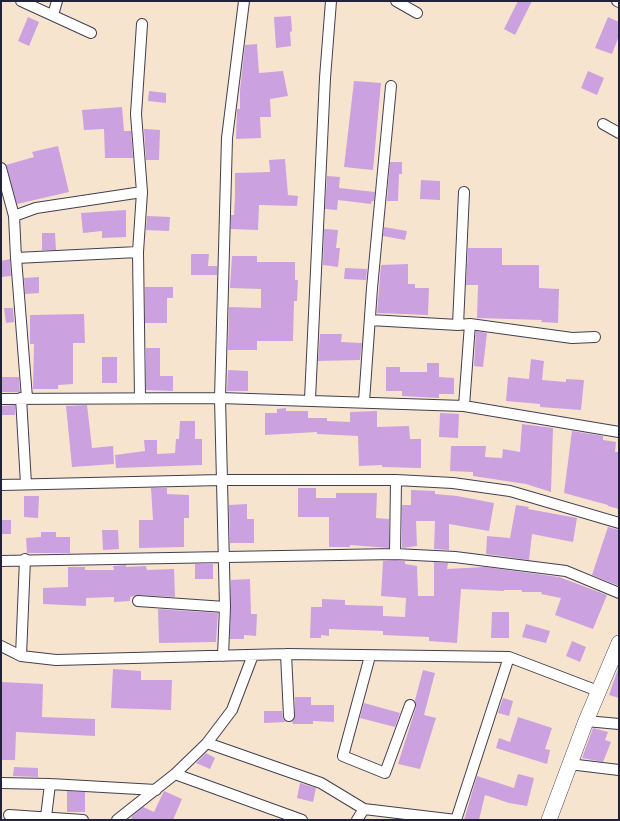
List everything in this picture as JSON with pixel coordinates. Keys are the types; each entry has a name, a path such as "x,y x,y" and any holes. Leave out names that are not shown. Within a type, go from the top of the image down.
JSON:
{"street":[{"path":"21,1 91,34"},
{"path":"53,15 57,1"},
{"path":"223,656 225,606 220,398 228,138 244,1"},
{"path":"310,400 324,78 331,1"},
{"path":"396,1 417,13"},
{"path":"140,398 138,252 142,192 136,114 142,24"},
{"path":"364,402 391,86"},
{"path":"603,124 619,133"},
{"path":"1,168 14,216 24,398 26,484"},
{"path":"14,216 36,208 142,192"},
{"path":"458,325 464,192"},
{"path":"16,258 138,252"},
{"path":"370,320 458,325 470,324 572,338 595,337"},
{"path":"464,406 470,324"},
{"path":"1,399 220,398 464,406 619,432"},
{"path":"1,485 222,480 396,480 453,482 510,491 619,523"},
{"path":"395,554 396,480"},
{"path":"1,561 25,559 395,554 455,557 566,571 619,593"},
{"path":"21,656 25,559"},
{"path":"138,601 225,606"},
{"path":"549,820 586,721 619,643"},
{"path":"1,646 21,656 56,660 286,654 509,657 598,691"},
{"path":"286,654 289,716"},
{"path":"117,820 176,774 207,742 232,710 253,655"},
{"path":"370,656 344,756 384,773 410,705"},
{"path":"207,742 320,783 364,809 456,820 509,657"},
{"path":"586,721 619,724"},
{"path":"569,764 619,770"},
{"path":"176,774 302,820"},
{"path":"1,783 50,784 156,790"},
{"path":"46,817 50,784"},
{"path":"357,820 364,809"},
{"path":"9,815 83,820"}],"building":[{"path":"518,1 532,1 515,35 504,29"},
{"path":"291,16 291,46 276,48 274,17"},
{"path":"28,17 39,22 29,46 18,41"},
{"path":"608,17 619,22 619,36 612,54 595,48"},
{"path":"257,44 259,73 283,71 288,96 270,99 271,117 260,117 261,138 236,139 237,109 240,109 240,90 245,45"},
{"path":"588,71 604,78 597,95 581,88"},
{"path":"354,81 381,83 373,170 344,167"},
{"path":"149,91 166,93 166,103 148,101"},
{"path":"122,107 124,131 131,131 133,158 105,158 104,129 84,130 82,110"},
{"path":"144,129 160,130 159,160 146,160"},
{"path":"58,146 69,192 17,204 6,165 34,157 32,152"},
{"path":"285,159 288,195 298,196 297,206 259,205 258,230 231,229 231,215 234,215 235,173 270,172 269,160"},
{"path":"390,162 402,162 402,174 399,174 398,201 387,201"},
{"path":"327,176 340,177 339,188 375,192 374,201 372,201 371,204 338,200 337,210 325,209"},
{"path":"421,180 440,181 440,200 420,199"},
{"path":"126,210 126,237 102,238 102,231 83,233 81,213"},
{"path":"147,216 170,217 169,231 146,230"},
{"path":"384,227 407,231 405,240 383,236"},
{"path":"324,229 338,230 336,248 340,248 338,267 323,265"},
{"path":"42,233 55,233 56,250 42,250"},
{"path":"468,248 502,248 502,265 539,265 539,288 559,289 558,323 541,322 542,320 477,318 478,285 466,285"},
{"path":"191,254 209,254 208,266 217,266 217,275 191,275"},
{"path":"232,256 257,256 257,262 295,262 295,280 298,280 297,301 294,301 293,341 257,341 257,350 228,350 229,307 261,308 261,289 230,288"},
{"path":"10,259 11,276 1,277 1,261"},
{"path":"408,264 408,284 415,284 415,288 429,288 428,315 377,313 381,265"},
{"path":"345,268 367,269 366,280 344,279"},
{"path":"39,277 39,293 25,294 24,278"},
{"path":"145,287 173,287 173,298 167,298 167,323 145,323"},
{"path":"4,308 13,308 14,322 6,323"},
{"path":"84,314 85,343 73,343 73,384 58,385 58,389 33,389 34,344 30,344 30,315"},
{"path":"476,331 487,333 483,367 474,366"},
{"path":"320,334 342,334 341,342 362,343 360,360 318,361"},
{"path":"146,348 160,348 160,376 173,376 173,391 146,390"},
{"path":"102,357 117,357 117,383 102,383"},
{"path":"531,359 544,361 542,380 566,382 566,379 584,380 581,410 540,407 540,404 506,401 508,377 529,379"},
{"path":"427,363 439,363 439,377 454,378 454,394 439,394 439,398 402,396 402,391 386,391 386,367 400,367 400,372 427,372"},
{"path":"228,370 248,371 248,391 227,391"},
{"path":"1,377 19,377 20,392 1,392"},
{"path":"15,405 15,415 1,415 1,406"},
{"path":"87,405 92,448 113,446 114,464 72,467 66,406"},
{"path":"286,408 286,411 308,411 308,418 327,418 327,421 350,422 350,412 377,411 377,427 409,426 410,439 421,439 421,468 382,467 382,465 359,466 358,436 317,434 317,432 265,435 265,413 277,413 277,409"},
{"path":"440,413 459,414 458,438 439,437"},
{"path":"180,421 195,421 195,439 202,439 202,465 116,468 115,455 145,451 144,440 157,440 157,454 175,453 176,439 179,439"},
{"path":"522,424 553,428 551,492 526,484 473,476 473,472 450,471 451,446 486,446 485,457 502,458 503,449 520,452"},
{"path":"572,431 603,436 603,440 616,442 615,452 619,452 619,509 564,493"},
{"path":"151,488 167,488 167,494 189,495 189,518 184,518 184,547 139,548 139,520 153,520"},
{"path":"298,488 316,488 316,498 336,498 336,493 377,493 376,518 389,519 389,548 350,545 350,547 329,547 329,517 298,517"},
{"path":"411,490 435,491 435,494 457,496 494,503 489,531 449,524 449,550 434,549 435,521 416,521 417,546 402,548 402,505 411,505"},
{"path":"24,496 39,496 38,518 24,517"},
{"path":"247,504 247,519 254,519 254,543 230,543 229,505"},
{"path":"516,505 529,507 528,509 577,518 573,542 532,534 529,560 486,554 487,536 510,538"},
{"path":"1,520 11,520 11,534 1,534"},
{"path":"608,527 619,530 619,586 592,575"},
{"path":"102,530 118,530 119,549 103,550"},
{"path":"41,532 56,532 56,537 70,537 70,553 27,553 26,538 41,537"},
{"path":"383,561 405,561 405,564 417,566 418,596 434,596 434,562 448,563 447,569 485,567 559,577 607,595 593,629 555,615 561,598 541,594 542,592 522,592 522,590 504,591 461,589 457,643 429,641 429,637 383,635 383,631 329,629 329,636 321,635 321,638 310,638 311,607 322,607 322,599 345,600 345,605 383,606 383,616 405,617 406,598 381,596"},
{"path":"195,564 213,564 213,579 195,579"},
{"path":"126,565 126,567 146,566 147,570 174,569 175,597 138,595 130,597 130,601 114,602 114,597 86,598 86,606 43,604 43,588 68,587 68,567 85,567 85,570 114,570 113,566"},
{"path":"250,579 251,614 257,614 256,636 244,635 244,639 230,639 231,580"},
{"path":"158,609 218,613 216,642 159,643"},
{"path":"492,612 509,612 509,638 491,638"},
{"path":"526,624 550,631 546,643 522,637"},
{"path":"572,641 586,647 580,662 566,656"},
{"path":"113,669 141,671 141,680 172,680 171,710 111,708"},
{"path":"619,669 619,698 609,695"},
{"path":"423,670 435,673 424,715 436,718 420,769 398,764 416,707 415,700"},
{"path":"1,682 43,684 42,717 95,719 95,736 16,732 15,760 1,760"},
{"path":"295,697 311,697 311,705 334,705 334,722 313,721 313,724 293,724 292,722 295,716"},
{"path":"503,698 513,701 509,716 498,713"},
{"path":"364,703 400,713 395,727 360,718"},
{"path":"264,711 282,711 283,719 286,722 264,723"},
{"path":"518,717 552,728 545,749 550,750 547,764 496,748 499,738 510,742"},
{"path":"593,728 608,732 605,740 611,742 603,762 582,758"},
{"path":"206,753 215,758 210,769 196,763"},
{"path":"14,767 38,768 38,777 13,776"},
{"path":"518,774 534,778 527,806 509,803 485,795 479,820 464,820 477,776 514,788"},
{"path":"300,783 316,788 313,802 297,798"},
{"path":"67,791 85,792 85,812 67,812"},
{"path":"164,791 182,799 173,820 131,820 132,816 143,807 154,812"}]}
